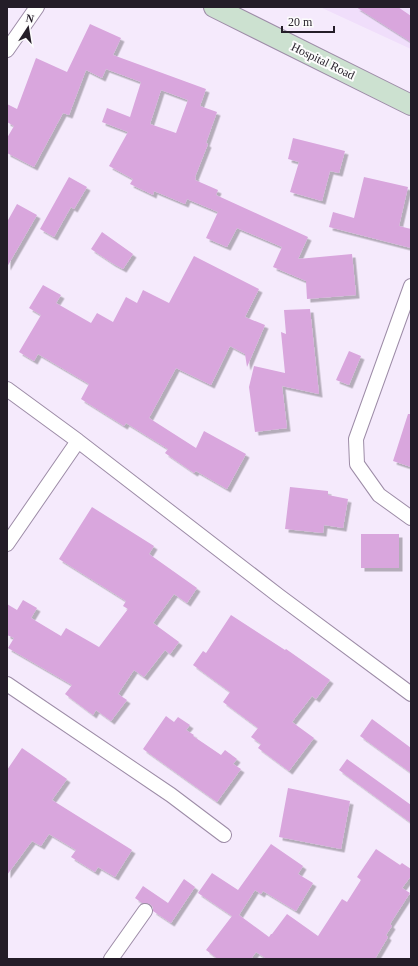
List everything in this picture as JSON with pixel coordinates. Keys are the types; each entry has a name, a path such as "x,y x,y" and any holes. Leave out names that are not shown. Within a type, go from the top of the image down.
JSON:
{"street":[{"path":"7,50 37,7"},
{"name":"Hospital Road","path":"214,7 411,105"},
{"path":"411,286 356,439 357,464 379,495 411,518"},
{"path":"7,388 279,596 411,694"},
{"path":"7,544 78,441"},
{"path":"7,684 171,795 224,835"},
{"path":"110,959 144,911"}],"shaded area":[{"path":"320,7 411,7 411,49"}],"building":[{"path":"356,7 398,7 411,16 411,42"},
{"path":"90,24 121,38 113,55 206,89 200,106 217,112 206,143 208,144 195,180 218,190 216,195 308,237 298,259 352,254 356,295 307,299 306,281 273,267 282,247 237,228 227,247 206,238 218,212 187,199 185,204 154,191 153,195 130,184 133,179 109,166 128,132 102,122 107,108 130,117 141,82 106,69 102,78 86,70 69,115 63,113 34,167 7,153 7,138 14,126 7,122 7,104 17,109 36,58 67,72","holes":["161,90 188,100 176,133 150,124"]},
{"path":"293,138 345,151 339,173 330,171 322,201 290,192 299,162 288,159"},
{"path":"69,177 87,187 74,209 71,207 54,237 40,229"},
{"path":"364,177 408,187 399,226 411,229 411,248 329,227 333,212 354,218"},
{"path":"17,204 37,215 7,267 7,222"},
{"path":"102,232 133,254 123,269 91,249"},
{"path":"194,256 259,289 245,317 265,325 247,367 245,354 230,346 211,385 176,368 149,418 196,448 204,431 246,454 227,489 196,471 194,473 165,453 168,449 126,423 124,426 81,399 89,384 38,354 34,361 19,352 41,315 29,308 43,285 61,295 56,303 91,323 97,313 113,322 126,297 137,303 143,290 169,303"},
{"path":"310,309 319,394 282,386 287,428 255,432 249,387 254,366 285,373 281,332 286,334 284,310"},
{"path":"349,351 361,356 349,385 336,380"},
{"path":"408,414 411,414 411,467 393,461"},
{"path":"290,487 328,491 328,495 348,499 343,528 324,525 323,533 285,529"},
{"path":"92,507 154,546 149,554 197,588 187,603 174,594 153,623 179,642 170,654 165,650 144,677 134,670 118,694 127,700 111,721 96,710 93,715 65,694 72,685 8,648 14,638 7,635 7,604 17,610 23,600 37,608 31,618 61,636 66,628 99,647 128,609 123,606 126,601 59,559"},
{"path":"361,534 399,534 399,568 361,568"},
{"path":"231,615 285,650 286,649 330,680 316,699 312,696 292,722 314,738 289,771 258,748 261,744 251,737 258,728 223,702 230,692 193,665 203,651 206,653"},
{"path":"166,716 174,722 178,717 190,725 186,730 194,735 193,736 221,755 225,750 237,759 233,764 241,769 217,802 143,749"},
{"path":"372,719 411,748 411,773 360,736"},
{"path":"22,748 67,779 52,800 132,850 115,877 98,867 95,872 71,857 76,850 49,834 41,846 32,841 7,875 7,770"},
{"path":"347,759 411,805 411,823 339,770"},
{"path":"288,788 350,801 341,849 279,837"},
{"path":"271,844 303,866 298,874 313,883 296,911 263,891 261,894 255,890 239,915 269,937 287,914 318,936 342,899 347,902 361,880 357,877 376,849 400,865 402,863 411,869 411,876 402,888 410,893 390,924 392,926 386,935 388,937 375,959 267,959 256,952 251,959 218,959 206,950 232,916 198,893 212,873 238,890"},
{"path":"184,879 195,887 171,923 153,911 153,907 150,904 142,903 135,898 143,886 168,903"}]}
